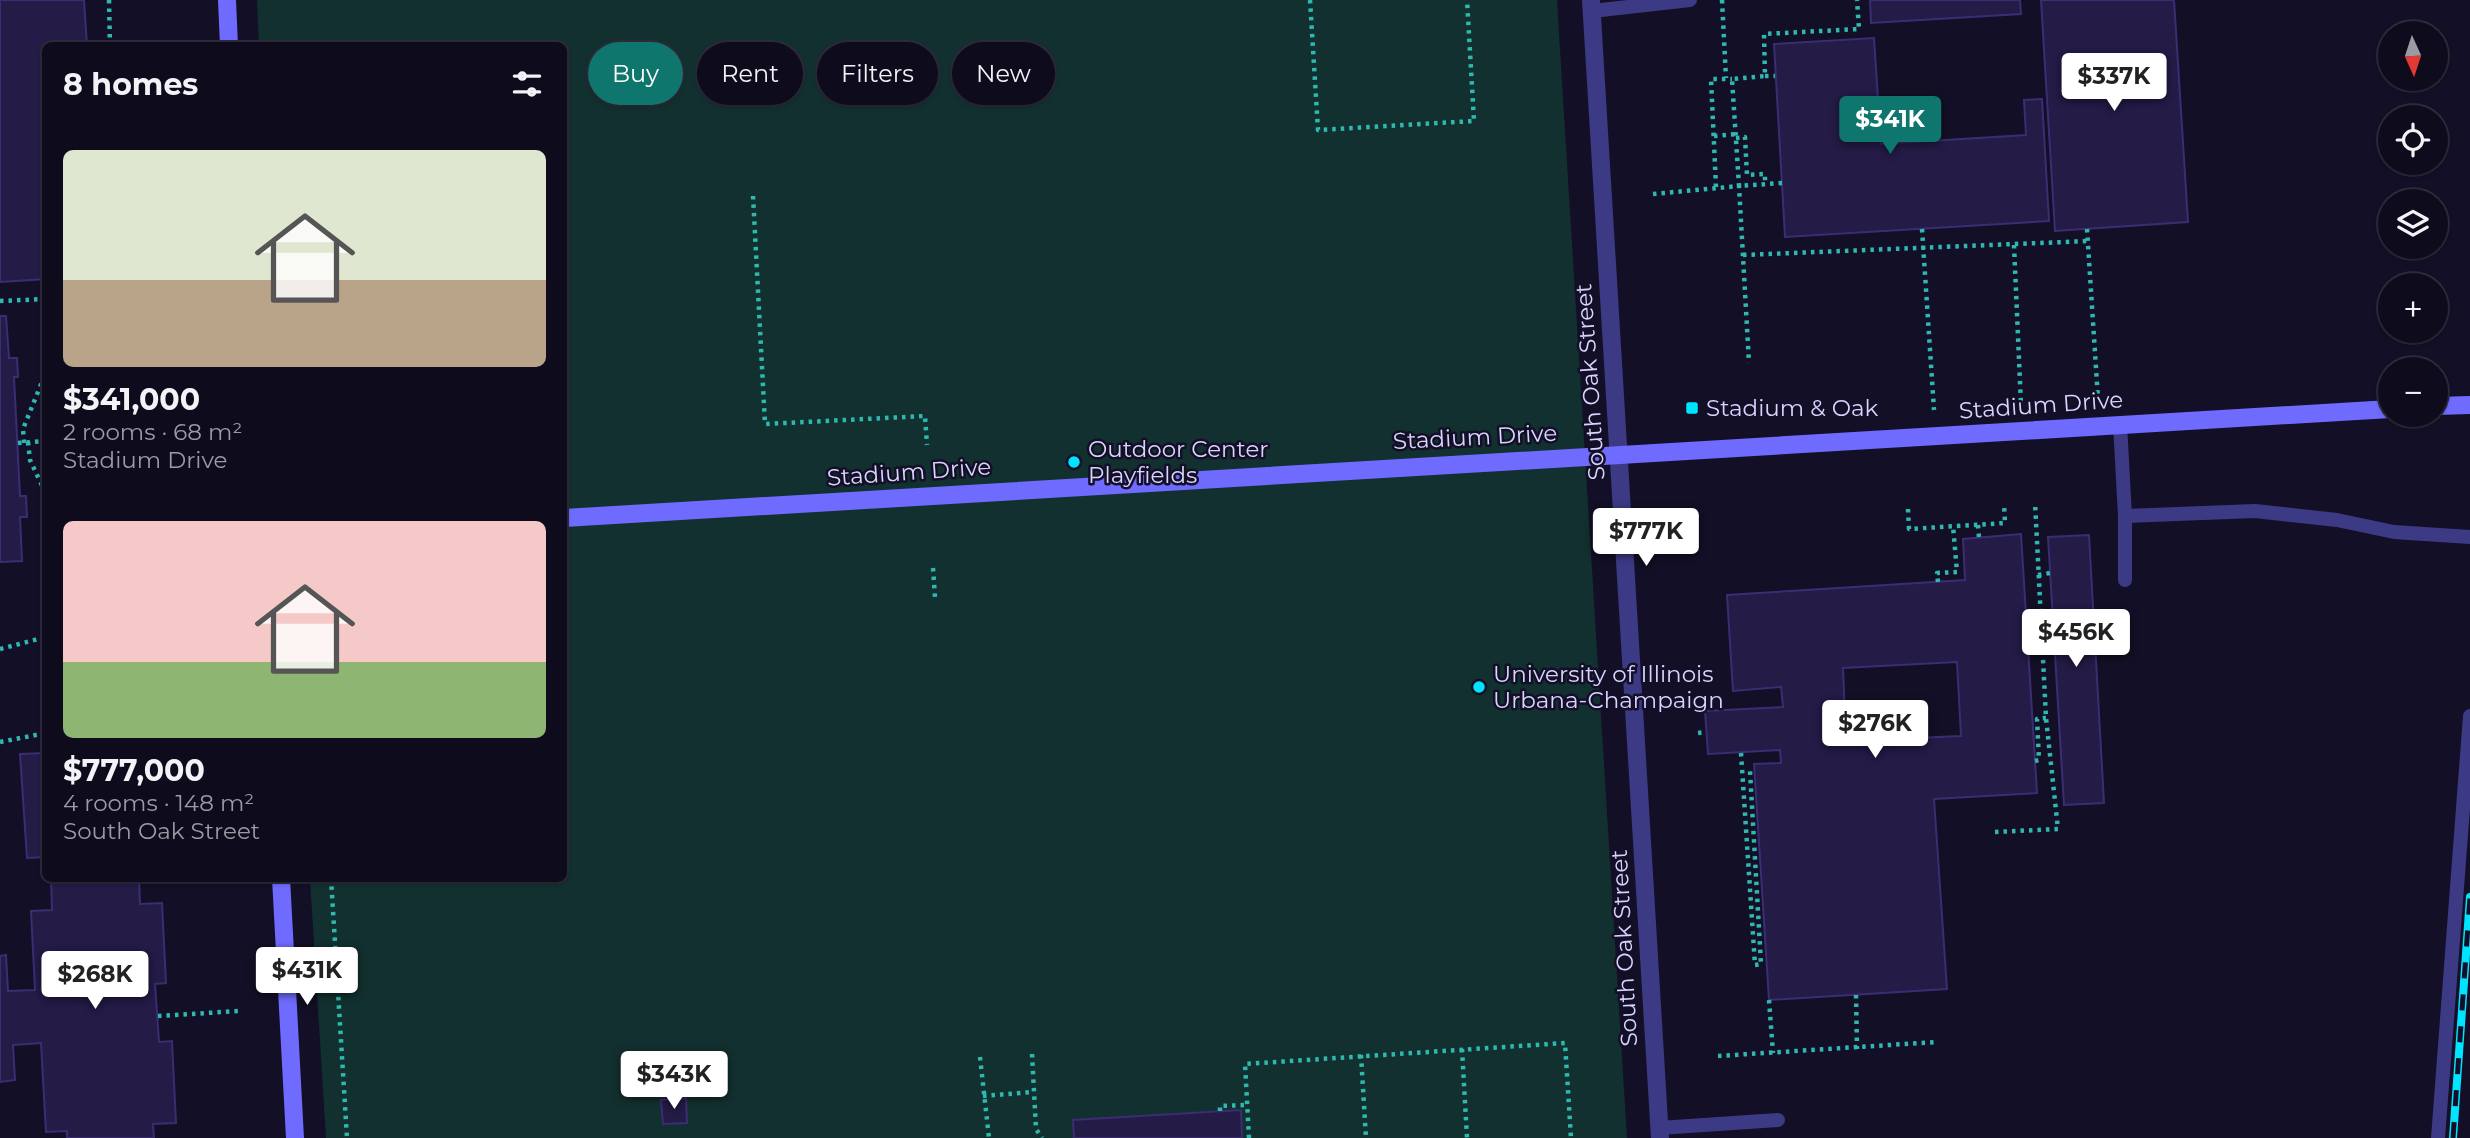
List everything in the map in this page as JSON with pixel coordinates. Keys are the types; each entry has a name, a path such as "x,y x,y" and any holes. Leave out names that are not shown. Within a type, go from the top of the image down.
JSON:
{"street":[{"path":"226,0 229,42"},
{"name":"South Oak Street","path":"1592,5 1660,1133"},
{"path":"2448,406 2470,405"},
{"name":"Stadium Drive","path":"567,518 2378,410"},
{"path":"281,882 295,1138"}],"lane":[{"path":"1592,5 1690,0"},
{"path":"2120,424 2124,580"},
{"path":"2124,516 2255,511 2337,520 2395,532 2470,537"},
{"path":"2438,1138 2470,716"},
{"path":"1660,1133 1778,1120"}],"path":[{"path":"109,0 110,42"},
{"path":"1310,0 1318,130 1474,121 1467,0"},
{"path":"1722,0 1736,136 1749,363"},
{"path":"1765,76 1764,34 1859,29 1857,0"},
{"path":"1716,187 1711,79 1775,76"},
{"path":"1714,136 1745,137 1747,175 1765,174 1765,184"},
{"path":"1653,194 1782,183"},
{"path":"753,197 765,424 925,416 927,445"},
{"path":"1922,229 1935,436"},
{"path":"2087,229 2099,425"},
{"path":"1743,255 2089,241"},
{"path":"2014,244 2023,430"},
{"path":"0,300 42,299"},
{"path":"42,382 23,429 23,443 42,486"},
{"path":"23,443 42,441"},
{"path":"1995,832 2057,829 2046,718 2035,502"},
{"path":"1908,509 1909,529 2006,523 2004,504"},
{"path":"1978,525 1979,538"},
{"path":"1938,582 1937,573 1957,572 1952,526"},
{"path":"933,568 934,597"},
{"path":"2038,575 2050,573"},
{"path":"0,649 42,638"},
{"path":"2035,761 2039,760 2037,719 2046,718"},
{"path":"1698,733 1706,732"},
{"path":"0,742 42,734"},
{"path":"1741,752 1755,965 1761,964 1750,771 1755,771"},
{"path":"331,882 346,1138"},
{"path":"1856,995 1857,1049"},
{"path":"1769,1000 1773,1053"},
{"path":"158,1016 239,1011"},
{"path":"1249,1138 1245,1064 1565,1042 1571,1138"},
{"path":"1718,1056 1936,1042"},
{"path":"1462,1049 1467,1138"},
{"path":"1031,1054 1036,1129 1042,1138"},
{"path":"1361,1055 1366,1138"},
{"path":"979,1057 989,1138"},
{"path":"982,1096 1034,1092"},
{"path":"1220,1111 1220,1106 1247,1105"}],"green space":[{"name":"Outdoor Center Playfields","path":"257,0 1557,0 1627,1138 326,1138 310,882 567,882 567,42 259,42"}],"building":[{"path":"0,0 84,0 87,42 42,42 42,279 0,282"},
{"path":"1870,0 2020,0 2021,14 1871,23"},
{"path":"2041,0 2174,0 2188,222 2055,231"},
{"path":"1874,38 1881,144 2026,135 2024,100 2042,99 2049,221 1785,237 1774,44"},
{"path":"0,316 6,316 9,358 17,358 18,377 14,377 20,496 26,496 27,517 20,517 22,561 0,562"},
{"path":"2021,534 2037,793 1934,799 1947,989 1769,1000 1754,764 1781,763 1780,750 1708,754 1705,711 1783,707 1781,687 1733,691 1727,595 1965,580 1963,539","holes":["1957,662 1961,736 1846,741 1843,668"]},
{"path":"2089,535 2104,803 2064,805 2048,537"},
{"path":"42,753 42,857 27,858 20,754"},
{"path":"51,882 139,882 140,904 162,903 166,983 155,984 159,1042 172,1041 176,1123 153,1124 154,1138 67,1138 67,1131 46,1132 41,1043 13,1045 15,1080 0,1082 0,956 6,955 8,991 35,990 31,911 52,910"},
{"path":"686,1098 687,1123 663,1124 661,1100"},
{"path":"1241,1110 1242,1138 1074,1138 1073,1120"}],"railway":[{"path":"2453,1138 2470,897"}],"place":[{"name":"Stadium & Oak","path":"1692,408"},
{"name":"Outdoor Center Playfields","path":"1074,462"},
{"name":"University of Illinois Urbana-Champaign","path":"1479,687"}]}
